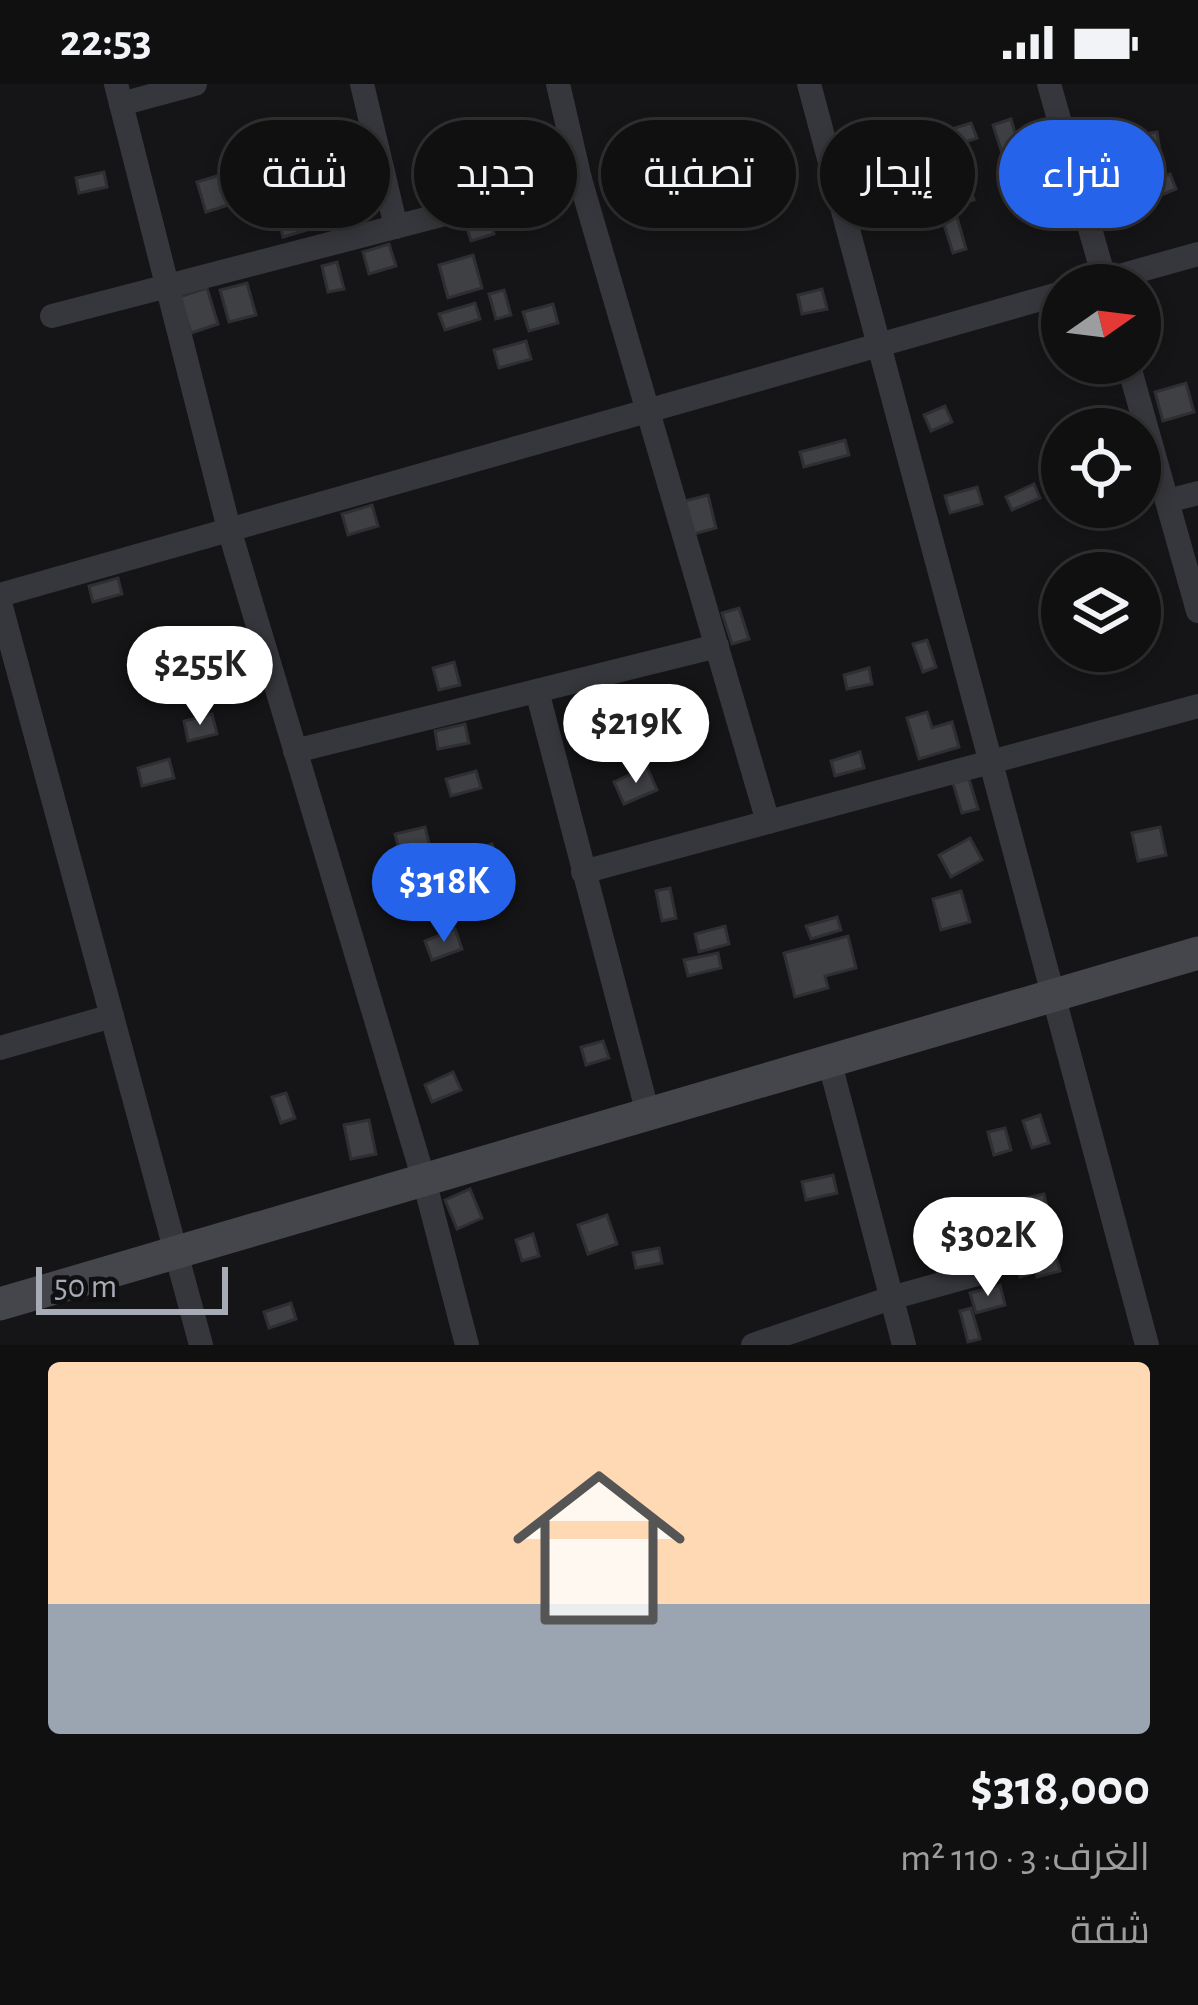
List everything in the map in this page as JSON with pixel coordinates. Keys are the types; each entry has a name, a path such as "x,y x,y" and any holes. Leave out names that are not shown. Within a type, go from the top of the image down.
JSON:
{"main road":[{"path":"0,1304 1198,953"}],"street":[{"path":"195,84 118,94 229,530 424,1180 466,1345"},
{"path":"362,84 396,227"},
{"path":"558,84 580,179 768,822"},
{"path":"809,84 1147,1345"},
{"path":"1049,84 1095,264"},
{"path":"52,316 580,179"},
{"path":"1161,265 1198,254"},
{"path":"201,1345 0,599 1041,298"},
{"path":"1134,384 1198,611"},
{"path":"1167,501 1198,493"},
{"path":"296,751 717,646"},
{"path":"537,691 648,1114"},
{"path":"583,872 1198,706"},
{"path":"0,1048 112,1016"},
{"path":"829,1060 904,1345"},
{"path":"753,1345 982,1273"}],"building":[{"path":"104,172 107,187 79,193 76,178"},
{"path":"1170,174 1176,189 1164,194 1164,176"},
{"path":"220,175 220,208 206,212 197,182"},
{"path":"281,228 310,229 283,237"},
{"path":"467,228 492,228 494,234 471,241"},
{"path":"945,228 960,228 966,249 953,253"},
{"path":"389,244 396,266 369,274 363,252"},
{"path":"473,255 482,288 448,298 439,265"},
{"path":"337,262 344,289 328,292 322,266"},
{"path":"247,283 256,315 229,322 220,290"},
{"path":"207,288 218,324 191,333 179,297"},
{"path":"822,289 827,309 802,314 798,295"},
{"path":"504,290 511,315 496,319 489,294"},
{"path":"475,303 480,319 445,330 439,314"},
{"path":"553,304 558,323 529,331 523,312"},
{"path":"526,341 531,359 499,368 494,350"},
{"path":"1186,383 1194,412 1163,421 1155,392"},
{"path":"945,406 952,422 931,431 924,415"},
{"path":"845,440 849,455 804,467 800,452"},
{"path":"1034,484 1040,498 1012,510 1006,497"},
{"path":"977,487 982,504 950,513 945,496"},
{"path":"708,495 716,528 694,534 685,501"},
{"path":"372,505 378,526 348,535 342,514"},
{"path":"118,578 122,594 93,602 89,586"},
{"path":"739,608 749,639 732,644 722,613"},
{"path":"230,628 238,657 225,662 216,633"},
{"path":"927,640 936,667 923,672 913,644"},
{"path":"454,662 460,685 439,690 433,668"},
{"path":"869,668 872,684 847,689 844,675"},
{"path":"927,712 932,728 952,722 959,747 919,759 907,718"},
{"path":"212,714 217,734 188,741 184,721"},
{"path":"465,724 469,743 438,749 435,731"},
{"path":"860,752 864,768 835,776 831,761"},
{"path":"169,759 174,778 142,786 138,768"},
{"path":"647,767 657,790 624,804 614,782"},
{"path":"476,771 481,788 451,796 446,779"},
{"path":"969,779 978,809 962,813 953,783"},
{"path":"425,827 432,855 402,862 395,834"},
{"path":"1160,827 1166,855 1138,861 1132,833"},
{"path":"970,838 982,860 951,877 939,855"},
{"path":"492,844 499,868 471,876 464,853"},
{"path":"670,888 676,918 662,921 656,891"},
{"path":"961,891 970,922 941,930 933,899"},
{"path":"837,917 841,930 811,939 806,926"},
{"path":"725,926 729,944 699,952 695,934"},
{"path":"455,929 462,949 432,960 425,941"},
{"path":"848,936 856,968 825,976 828,988 795,997 784,953"},
{"path":"718,953 721,968 688,976 684,960"},
{"path":"603,1041 609,1058 586,1065 581,1047"},
{"path":"453,1072 461,1090 432,1102 425,1085"},
{"path":"286,1093 295,1118 281,1123 272,1097"},
{"path":"1040,1115 1049,1143 1032,1148 1023,1121"},
{"path":"369,1120 376,1154 351,1159 344,1125"},
{"path":"1005,1128 1011,1150 994,1155 988,1132"},
{"path":"833,1175 837,1193 806,1200 802,1182"},
{"path":"470,1189 482,1218 457,1229 445,1200"},
{"path":"1044,1194 1052,1229 1021,1236 1013,1201"},
{"path":"607,1215 617,1244 588,1254 578,1225"},
{"path":"533,1234 539,1256 522,1261 516,1240"},
{"path":"1025,1242 1034,1272 1020,1277 1011,1247"},
{"path":"659,1248 662,1263 636,1268 633,1253"},
{"path":"1055,1253 1060,1271 1037,1277 1032,1260"},
{"path":"1000,1285 1005,1305 976,1313 970,1293"},
{"path":"291,1303 296,1319 269,1328 264,1312"},
{"path":"971,1308 980,1339 968,1342 960,1311"}]}
